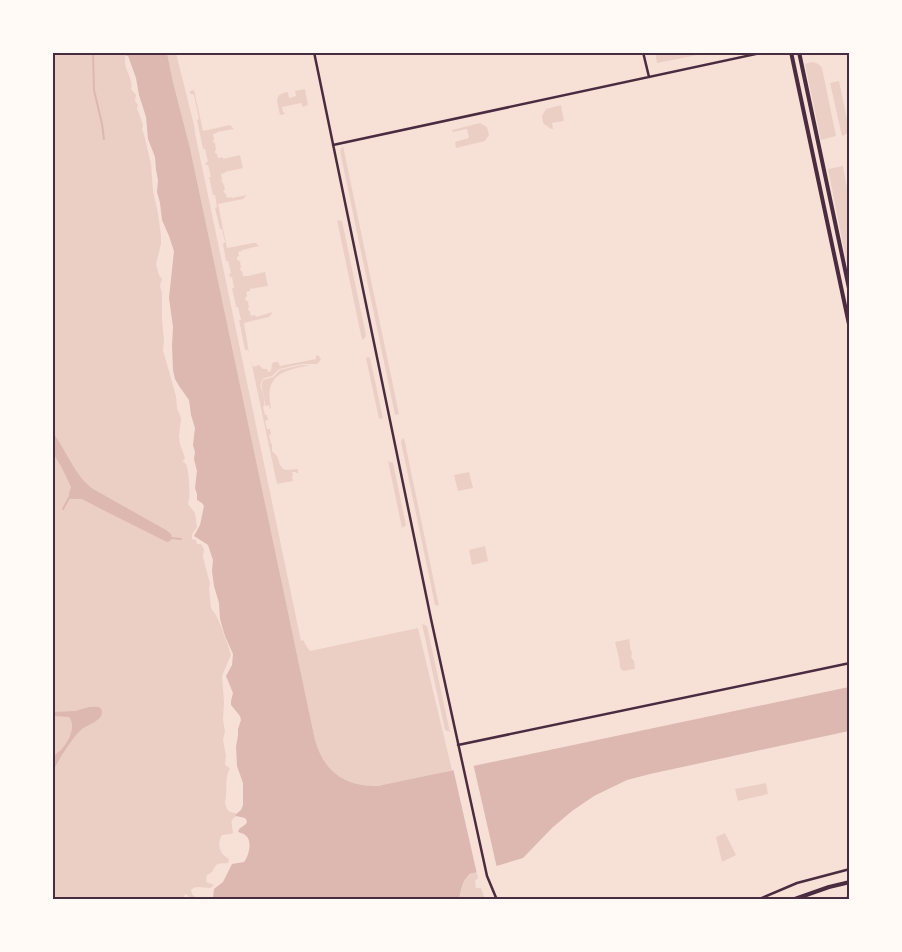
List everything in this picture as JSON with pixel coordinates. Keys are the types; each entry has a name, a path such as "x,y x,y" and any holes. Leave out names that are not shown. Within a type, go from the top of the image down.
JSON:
{"street":[{"path":"314,52 458,745 487,876 497,900"},
{"path":"643,52 649,77"},
{"path":"333,145 765,52"},
{"path":"791,52 850,330"},
{"path":"799,52 850,293"},
{"path":"458,745 850,663"},
{"path":"756,900 796,883 850,869"},
{"path":"792,900 850,882"},
{"path":"843,900 850,898"}],"shaded area":[{"path":"655,52 708,52 708,53 657,63"},
{"path":"53,53 126,53 125,64 131,80 131,89 136,95 135,101 138,105 137,108 143,125 142,130 151,164 153,191 161,236 156,264 162,279 160,286 162,293 163,350 181,418 179,436 185,458 182,461 186,464 188,472 188,504 195,513 197,527 192,539 196,540 197,544 201,544 204,549 203,557 210,584 211,608 222,628 231,655 222,676 225,765 230,768 227,776 225,802 228,810 236,813 235,815 237,816 232,821 233,833 222,835 220,841 221,851 228,858 228,863 218,864 207,875 206,881 213,884 213,886 191,890 192,894 198,899 191,899 185,894 183,900 53,899"},
{"path":"127,53 167,53 190,148 315,740 324,761 330,769 346,780 356,784 378,786 849,687 849,731 627,780 594,796 572,811 552,828 523,858 470,874 461,889 459,899 212,899 214,889 223,882 232,864 244,862 250,844 247,837 238,832 247,821 245,818 235,815 241,810 243,805 243,783 237,766 236,747 241,720 231,705 233,693 226,676 232,665 233,654 220,619 219,603 212,571 213,560 208,545 194,536 200,525 204,506 197,500 195,488 197,471 193,445 195,428 189,400 175,379 173,370 173,327 169,298 174,251 162,220 157,192 158,180 155,157 148,139 146,117 136,78"},
{"path":"167,53 176,53 194,125 194,133 301,641 303,640 310,651 418,628 452,770 392,784 366,786 344,780 334,773 317,750 190,148"},
{"path":"811,62 819,64 822,68 836,136 821,140 805,64"},
{"path":"839,81 849,128 847,134 842,136 830,83"},
{"path":"305,89 308,105 303,107 301,103 282,107 285,114 280,115 277,103 278,97 288,92 289,98 296,96 295,91"},
{"path":"194,90 203,131 230,125 234,129 213,134 215,153 218,158 223,157 223,159 240,155 243,168 221,174 221,181 225,189 223,192 227,198 247,195 243,199 218,204 227,248 256,243 259,246 238,252 237,260 240,261 240,270 243,276 265,272 268,286 250,289 250,291 246,292 247,296 245,298 248,301 248,310 251,316 255,315 256,317 273,312 269,317 244,323 249,353 248,350 245,350 239,320 241,320 232,288 234,288 232,277 229,274 231,273 228,261 226,261 223,244 225,242 215,208 217,207 215,195 213,195 208,165 206,165 206,162 208,162 205,149 203,149 194,95 190,94 190,91"},
{"path":"561,105 564,121 552,123 553,129 551,129 543,123 542,116 546,109"},
{"path":"480,123 487,127 489,135 485,141 456,148 455,142 469,138 467,129 453,132 452,130"},
{"path":"343,146 399,414 395,415 340,151"},
{"path":"843,166 849,199 850,269 848,269 828,169"},
{"path":"337,220 342,221 366,335 362,340"},
{"path":"316,355 321,360 317,364 302,364 279,369 272,376 264,378 261,383 264,400 263,407 268,420 265,421 267,429 270,429 271,434 269,435 272,451 277,456 283,469 298,469 298,473 292,472 293,481 277,484 251,361 253,367 259,365 263,369 267,369 268,372 271,371 274,362 278,362 280,366 316,359"},
{"path":"366,358 370,358 383,418 379,419"},
{"path":"310,365 284,372 273,381 270,388 271,408 269,405 265,406 263,380 273,377 280,370"},
{"path":"53,433 86,483 93,489 166,530 171,534 172,538 170,541 167,542 82,499 71,499 69,495 71,487 53,453"},
{"path":"404,438 439,606 435,605 401,442"},
{"path":"388,461 393,463 406,525 402,528"},
{"path":"469,472 473,488 458,491 454,475"},
{"path":"485,546 488,561 472,565 469,550"},
{"path":"422,624 427,626 450,732 445,730"},
{"path":"629,639 631,657 634,661 635,669 623,671 620,668 615,642"},
{"path":"89,707 101,708 100,718 78,732 53,771 52,759 66,743 71,734 72,725 69,717 53,716 53,712 75,711"},
{"path":"766,783 768,794 738,801 735,789"},
{"path":"725,833 736,855 722,862 716,837"},
{"path":"477,871 476,888 481,888 485,899 459,900 462,886 466,879"}],"pier":[{"path":"473,763 497,868 477,874 453,768"}],"waterway":[{"path":"93,52 94,90 104,139"},
{"path":"124,52 127,55"},
{"path":"63,509 70,496"},
{"path":"171,538 181,539"}]}
